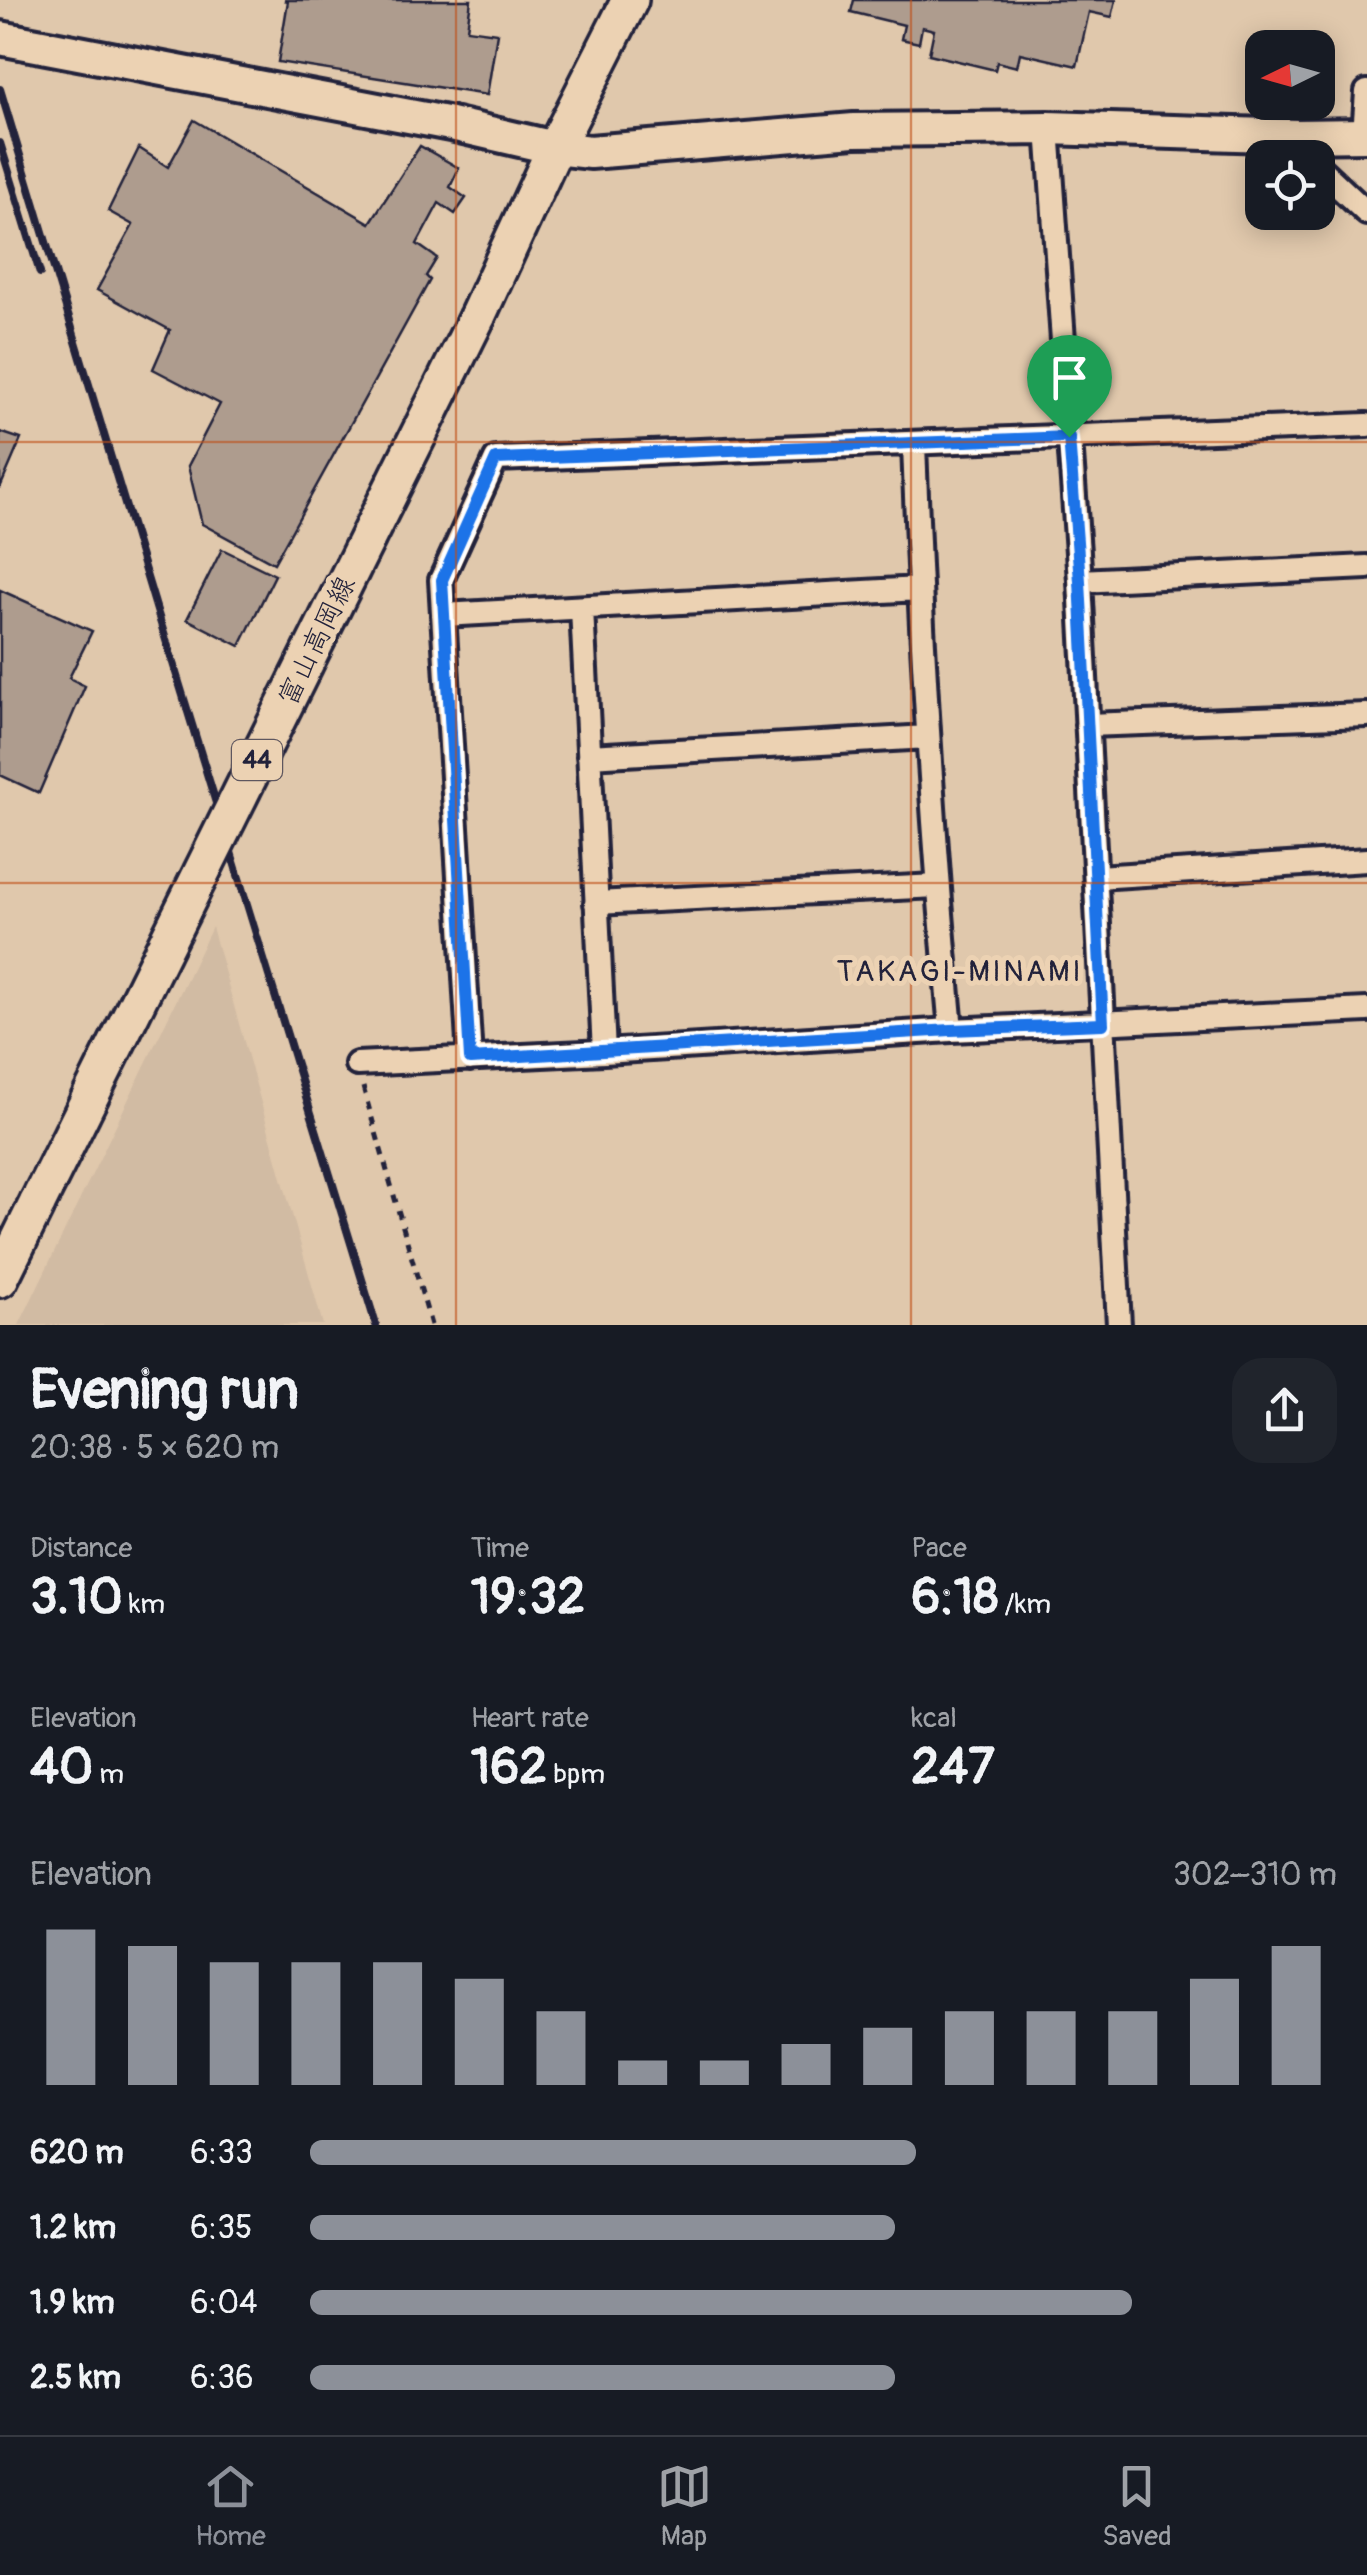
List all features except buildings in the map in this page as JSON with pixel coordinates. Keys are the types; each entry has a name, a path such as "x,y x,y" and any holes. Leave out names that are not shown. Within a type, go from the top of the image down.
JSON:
{"main road":[{"name":"富山高岡線","path":"0,1280 630,0"}],"street":[{"path":"0,38 590,152 854,130 1048,128 1245,143"},
{"path":"1335,141 1366,135 1367,92"},
{"path":"1048,128 1080,581 1119,1325"},
{"path":"1335,182 1367,213"},
{"path":"470,1059 442,580 496,459 1367,425"},
{"path":"914,444 928,737 951,1030"},
{"path":"1080,581 1367,567"},
{"path":"443,615 919,589"},
{"path":"582,608 604,1052"},
{"path":"1088,725 1367,714"},
{"path":"589,756 928,737"},
{"path":"1097,877 1367,860"},
{"path":"596,903 938,886"},
{"path":"356,1064 1367,1010"}],"path":[{"path":"356,1064 431,1325"}],"shaded area":[{"path":"212,927 323,1325 19,1325"}],"railway":[{"path":"0,89 376,1325"},
{"path":"0,143 40,273"}],"district":[{"name":"TAKAGI-MINAMI","path":"960,971"}],"route":[{"path":"1069,437 1103,1024 470,1059 442,580 496,459 1069,437"}]}
